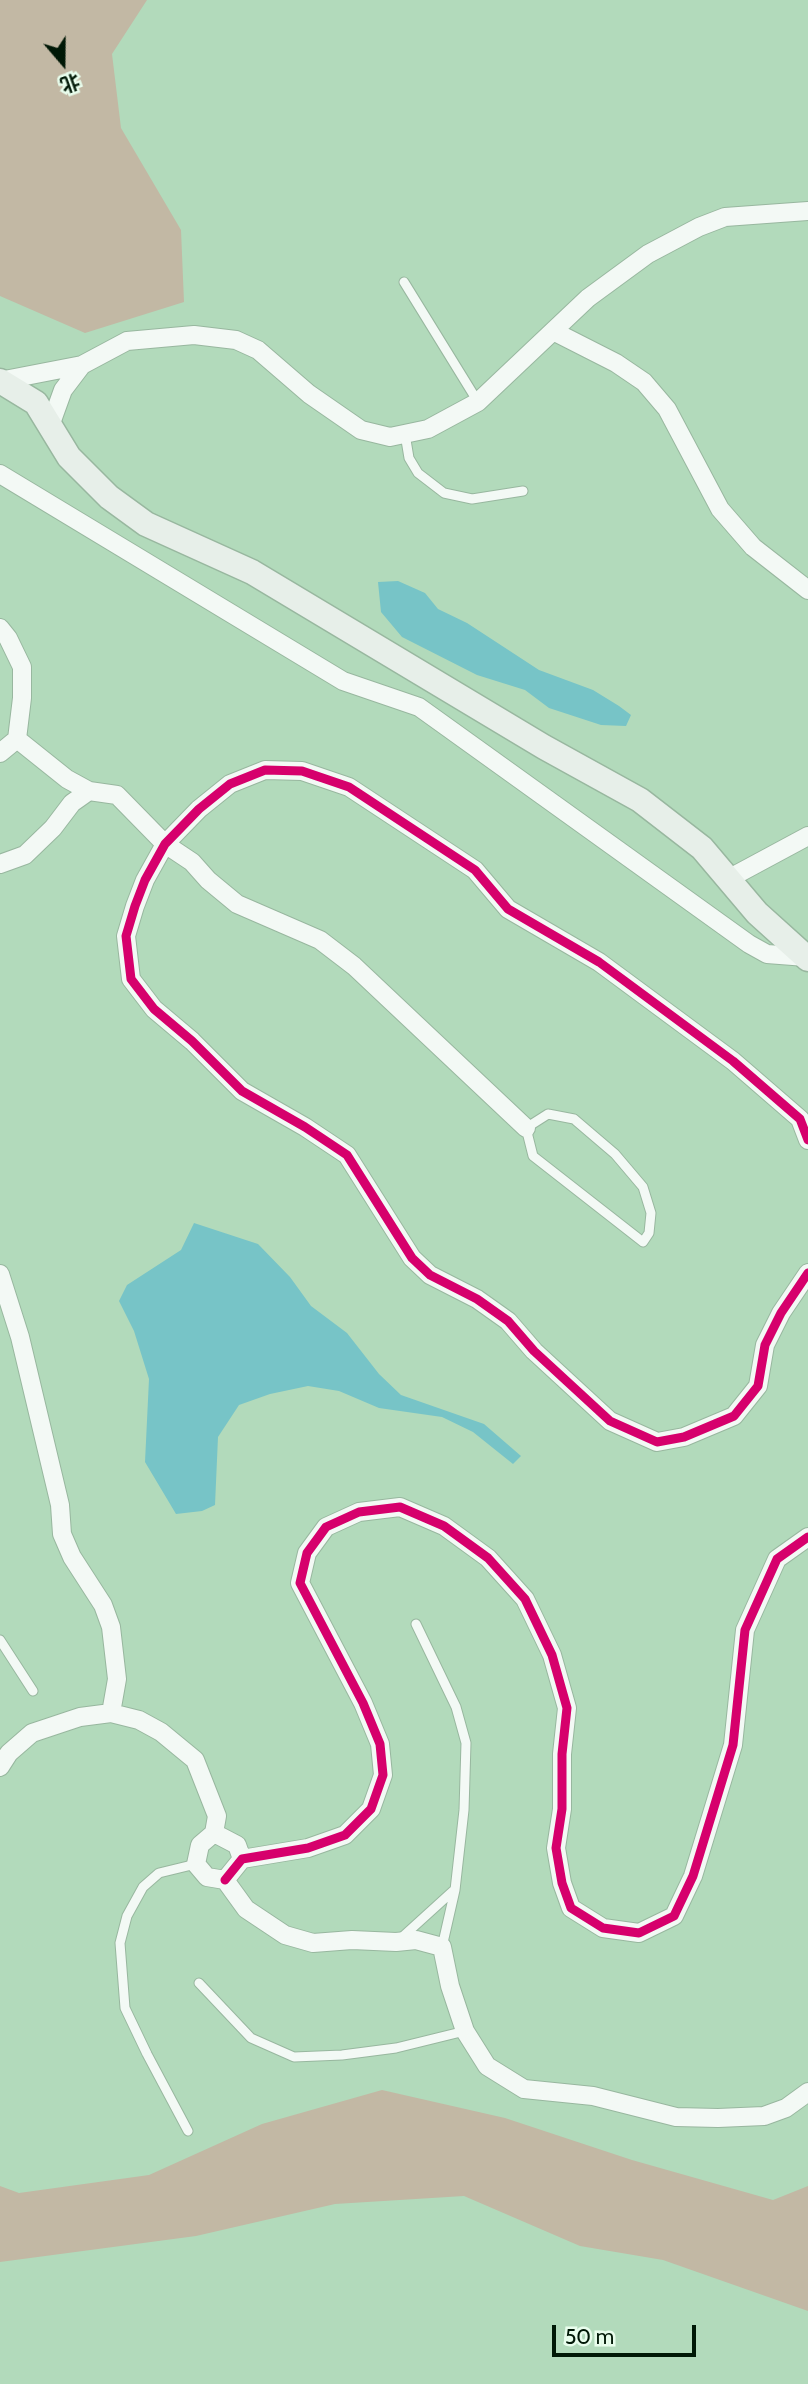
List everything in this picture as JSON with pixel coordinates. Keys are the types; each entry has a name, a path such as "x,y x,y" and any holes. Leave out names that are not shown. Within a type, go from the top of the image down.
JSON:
{"street":[{"path":"0,381 82,365 127,341 194,335 236,340 258,351 309,394 361,430 390,437 405,434 428,429 478,402 588,298 648,254 699,227 725,217 808,211"},
{"path":"553,331 615,363 644,382 667,409 720,509 753,547 808,590"},
{"path":"50,425 63,390 82,365"},
{"path":"0,381 36,404 69,457 109,497 146,524 252,572 544,747 640,800 702,848 757,913 807,958"},
{"path":"0,474 343,681 419,707 749,944 767,954 807,958"},
{"path":"0,628 22,667 22,698 17,739 0,753"},
{"path":"17,739 67,779 89,791 117,795 165,844 192,862 208,880 237,904 320,940 354,965 526,1128"},
{"path":"808,1140 800,1119 733,1061 599,962 508,909 475,870 349,787 302,771 265,770 230,784 199,809 165,844 145,880 126,936 131,979 154,1009 192,1041 242,1091 347,1155 412,1258 430,1275 477,1299 508,1321 534,1351 610,1421 657,1442 684,1437 734,1416 758,1385 765,1345 781,1313 808,1273"},
{"path":"0,864 25,855 53,828 72,803 89,791"},
{"path":"729,879 808,836"},
{"path":"0,1274 20,1337 60,1505 62,1534 72,1556 103,1605 111,1627 117,1679 111,1713"},
{"path":"225,1880 242,1859 308,1848 345,1835 371,1809 383,1775 380,1744 363,1703 300,1583 307,1553 326,1527 359,1512 400,1507 444,1526 488,1558 525,1599 552,1655 567,1708 562,1754 562,1809 556,1848 562,1884 571,1908 603,1928 639,1933 674,1916 693,1876 733,1745 745,1630 777,1559 808,1537"},
{"path":"0,1767 9,1753 32,1733 80,1717 111,1713 139,1720 161,1732 195,1760 217,1816 214,1833 200,1845 196,1864 207,1877 225,1880 246,1909 285,1935 313,1943 416,1940 442,1947 450,1986 465,2032 487,2066 524,2089 593,2096 676,2117 764,2116 786,2108 808,2092"},
{"path":"214,1833 237,1844 242,1859"}],"lane":[{"path":"404,282 478,402"},
{"path":"405,434 409,458 418,473 444,493 472,499 523,491"},
{"path":"548,1114 574,1119 615,1154 643,1187 651,1213 649,1233 643,1242 533,1156 526,1128 548,1114"},
{"path":"416,1624 456,1707 466,1743 464,1810 455,1890 442,1947"},
{"path":"0,1640 33,1691"},
{"path":"188,2131 125,2008 120,1943 127,1916 143,1887 159,1873 196,1864"},
{"path":"396,1942 455,1890"},
{"path":"199,1983 251,2038 294,2057 342,2055 396,2048 465,2032"}],"shaded area":[{"path":"0,0 147,0 112,54 121,128 181,230 184,302 85,333 0,296"},
{"path":"382,2090 505,2118 632,2160 773,2200 808,2186 808,2311 663,2260 580,2246 464,2196 335,2204 196,2236 0,2262 0,2186 19,2193 149,2175 262,2124"}],"water":[{"path":"398,581 425,593 438,609 467,623 539,670 593,690 619,706 631,715 626,726 601,725 549,708 525,690 477,675 402,637 381,612 378,582"},
{"path":"194,1223 258,1244 290,1277 311,1306 347,1333 379,1374 401,1395 484,1424 521,1456 513,1464 473,1432 442,1417 379,1408 339,1391 308,1386 270,1394 239,1405 218,1437 215,1505 202,1511 176,1514 145,1462 149,1379 134,1331 119,1301 127,1285 181,1250"}],"cycle path":[{"path":"808,1140 800,1119 733,1061 599,962 508,909 475,870 349,787 302,771 265,770 230,784 199,809 165,844 145,880 135,906 126,936 131,979 154,1009 192,1041 242,1091 347,1155 412,1258 430,1275 477,1299 508,1321 534,1351 610,1421 657,1442 684,1437 734,1416 758,1386 765,1345 781,1313 808,1273"},
{"path":"225,1880 242,1859 308,1848 345,1835 371,1809 383,1775 380,1744 363,1703 300,1583 307,1553 326,1527 359,1512 400,1507 444,1526 488,1558 525,1599 552,1655 567,1708 562,1754 562,1809 556,1848 562,1883 571,1908 603,1928 639,1933 674,1916 693,1876 733,1745 745,1630 777,1559 808,1537"}]}
